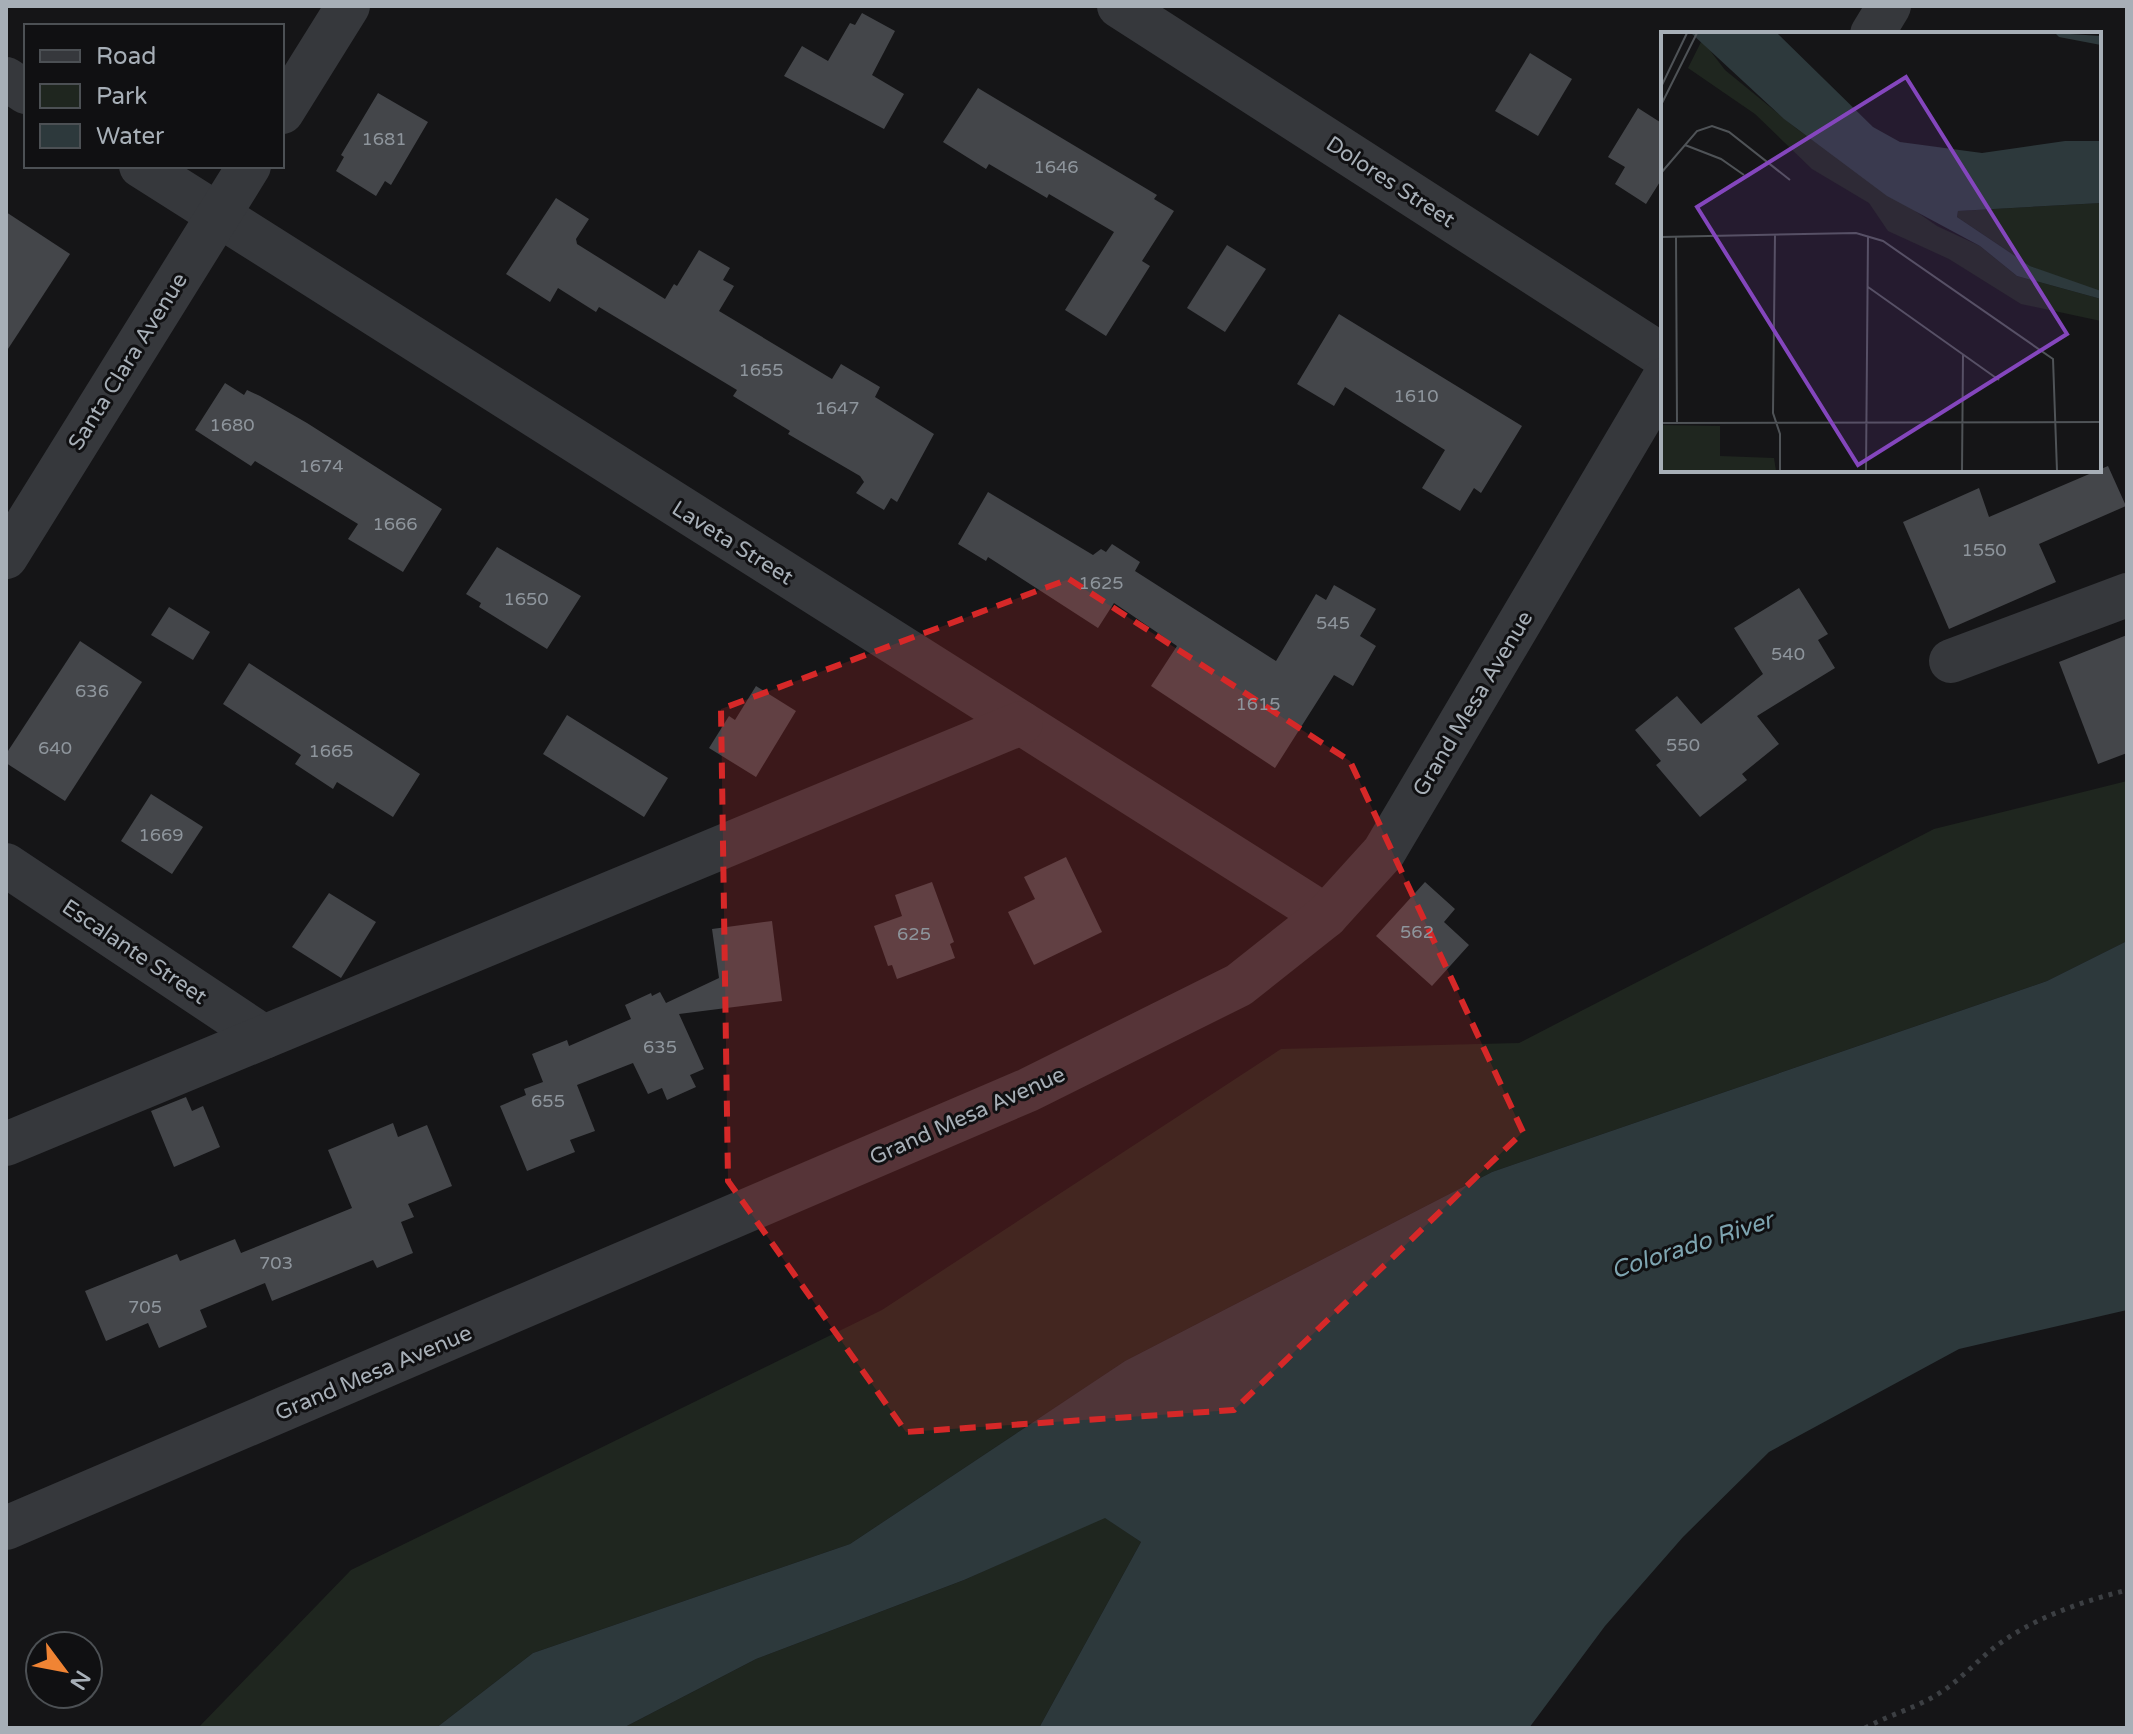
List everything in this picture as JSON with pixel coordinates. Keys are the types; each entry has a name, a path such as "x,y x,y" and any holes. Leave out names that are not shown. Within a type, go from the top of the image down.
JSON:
{"street":[{"path":"284,109 348,6"},
{"name":"Dolores Street","path":"1119,6 1661,355"},
{"path":"1873,32 1889,6"},
{"path":"6,79 24,91"},
{"name":"Laveta Street","path":"144,168 1326,916"},
{"name":"Santa Clara Avenue","path":"6,557 248,168"},
{"name":"Grand Mesa Avenue","path":"6,1528 1028,1090 1239,985 1326,916 1384,852 1661,383"},
{"path":"1951,661 2127,595"},
{"path":"6,1144 1021,723"},
{"name":"Escalante Street","path":"6,865 264,1037"}],"path":[{"path":"1865,1728 1932,1697 1959,1680 1993,1648 2039,1621 2080,1602 2127,1590"}],"highlighted area":[{"path":"1069,579 1350,761 1523,1132 1234,1410 906,1432 728,1181 721,709"}],"green space":[{"path":"2127,781 2127,941 2047,981 1492,1172 1125,1361 850,1544 533,1653 436,1728 198,1728 351,1570 882,1310 1281,1049 1519,1043 1934,829"},
{"path":"1105,1517 1141,1542 1039,1728 623,1728 756,1659 964,1580"}],"water":[{"name":"Colorado River","path":"2127,941 2127,1310 1959,1349 1769,1452 1683,1537 1605,1626 1529,1728 1039,1728 1141,1542 1105,1518 964,1580 756,1659 623,1728 436,1728 533,1653 850,1544 1125,1361 1492,1172 2047,981"}],"building":[{"path":"862,13 895,31 872,75 904,94 884,129 784,76 802,46 828,61 850,23 855,25"},
{"path":"1530,53 1572,79 1538,136 1495,111"},
{"path":"978,88 1157,195 1154,199 1174,211 1142,261 1150,266 1106,336 1065,310 1114,232 989,164 986,169 943,142"},
{"path":"378,93 428,122 391,185 385,181 376,196 336,171 344,157 341,155"},
{"path":"1638,108 1661,123 1661,180 1646,204 1615,184 1625,167 1608,157"},
{"path":"556,198 589,219 576,239 577,244 665,299 674,284 677,286 699,250 730,268 723,280 734,286 719,311 832,379 841,364 880,387 875,397 934,434 897,502 891,498 884,510 856,493 864,482 860,476 788,434 790,431 733,396 737,390 599,307 596,312 558,288 550,302 506,274"},
{"path":"6,212 70,254 6,352"},
{"path":"1227,245 1266,269 1225,332 1187,308"},
{"path":"1339,314 1522,426 1481,493 1474,488 1460,511 1422,488 1445,450 1345,387 1334,406 1297,384"},
{"path":"225,383 244,395 247,390 260,396 307,423 442,509 403,572 348,539 358,524 255,461 251,466 195,430"},
{"path":"2108,466 2126,506 2039,544 2056,582 1949,629 1903,522 1979,488 1989,517 2094,472 2101,472"},
{"path":"988,492 1093,555 1101,549 1106,552 1112,544 1140,562 1135,571 1276,661 1316,594 1326,600 1334,585 1376,609 1360,636 1376,646 1353,686 1334,675 1275,768 1151,686 1177,646 1114,603 1098,628 988,557 986,561 958,544"},
{"path":"497,547 581,596 547,649 479,607 481,603 466,594"},
{"path":"1799,588 1828,634 1818,640 1835,668 1757,716 1779,744 1742,774 1747,780 1700,817 1656,765 1661,761 1635,730 1677,696 1701,724 1763,674 1734,628"},
{"path":"169,607 210,632 193,660 151,635"},
{"path":"2127,635 2127,753 2098,764 2059,662"},
{"path":"80,641 142,682 65,801 6,763 6,754"},
{"path":"249,663 420,774 393,817 337,782 333,789 295,764 301,755 223,704"},
{"path":"756,686 796,711 756,777 709,748 729,716 735,720"},
{"path":"567,715 668,778 644,817 543,754"},
{"path":"151,794 203,827 172,874 121,841"},
{"path":"1066,857 1102,932 1034,965 1008,912 1035,899 1024,877"},
{"path":"932,882 954,942 950,944 955,958 897,979 892,965 888,966 874,926 902,916 895,895"},
{"path":"1425,882 1455,909 1444,922 1469,945 1432,986 1376,936"},
{"path":"329,893 376,922 341,978 292,947"},
{"path":"772,921 782,1001 679,1014 704,1069 690,1075 696,1087 667,1100 662,1088 648,1094 633,1063 577,1085 595,1131 570,1140 575,1152 527,1171 500,1106 526,1095 524,1089 543,1082 532,1054 567,1040 569,1046 631,1019 625,1005 651,993 652,996 660,992 666,1003 719,978 712,929"},
{"path":"186,1097 192,1111 203,1106 220,1147 174,1167 151,1111"},
{"path":"393,1123 398,1137 427,1125 452,1186 408,1204 414,1217 401,1222 413,1253 377,1268 373,1260 272,1301 265,1283 200,1310 207,1327 159,1348 148,1323 106,1341 85,1291 177,1254 180,1261 235,1239 241,1253 352,1208 328,1150"}]}
